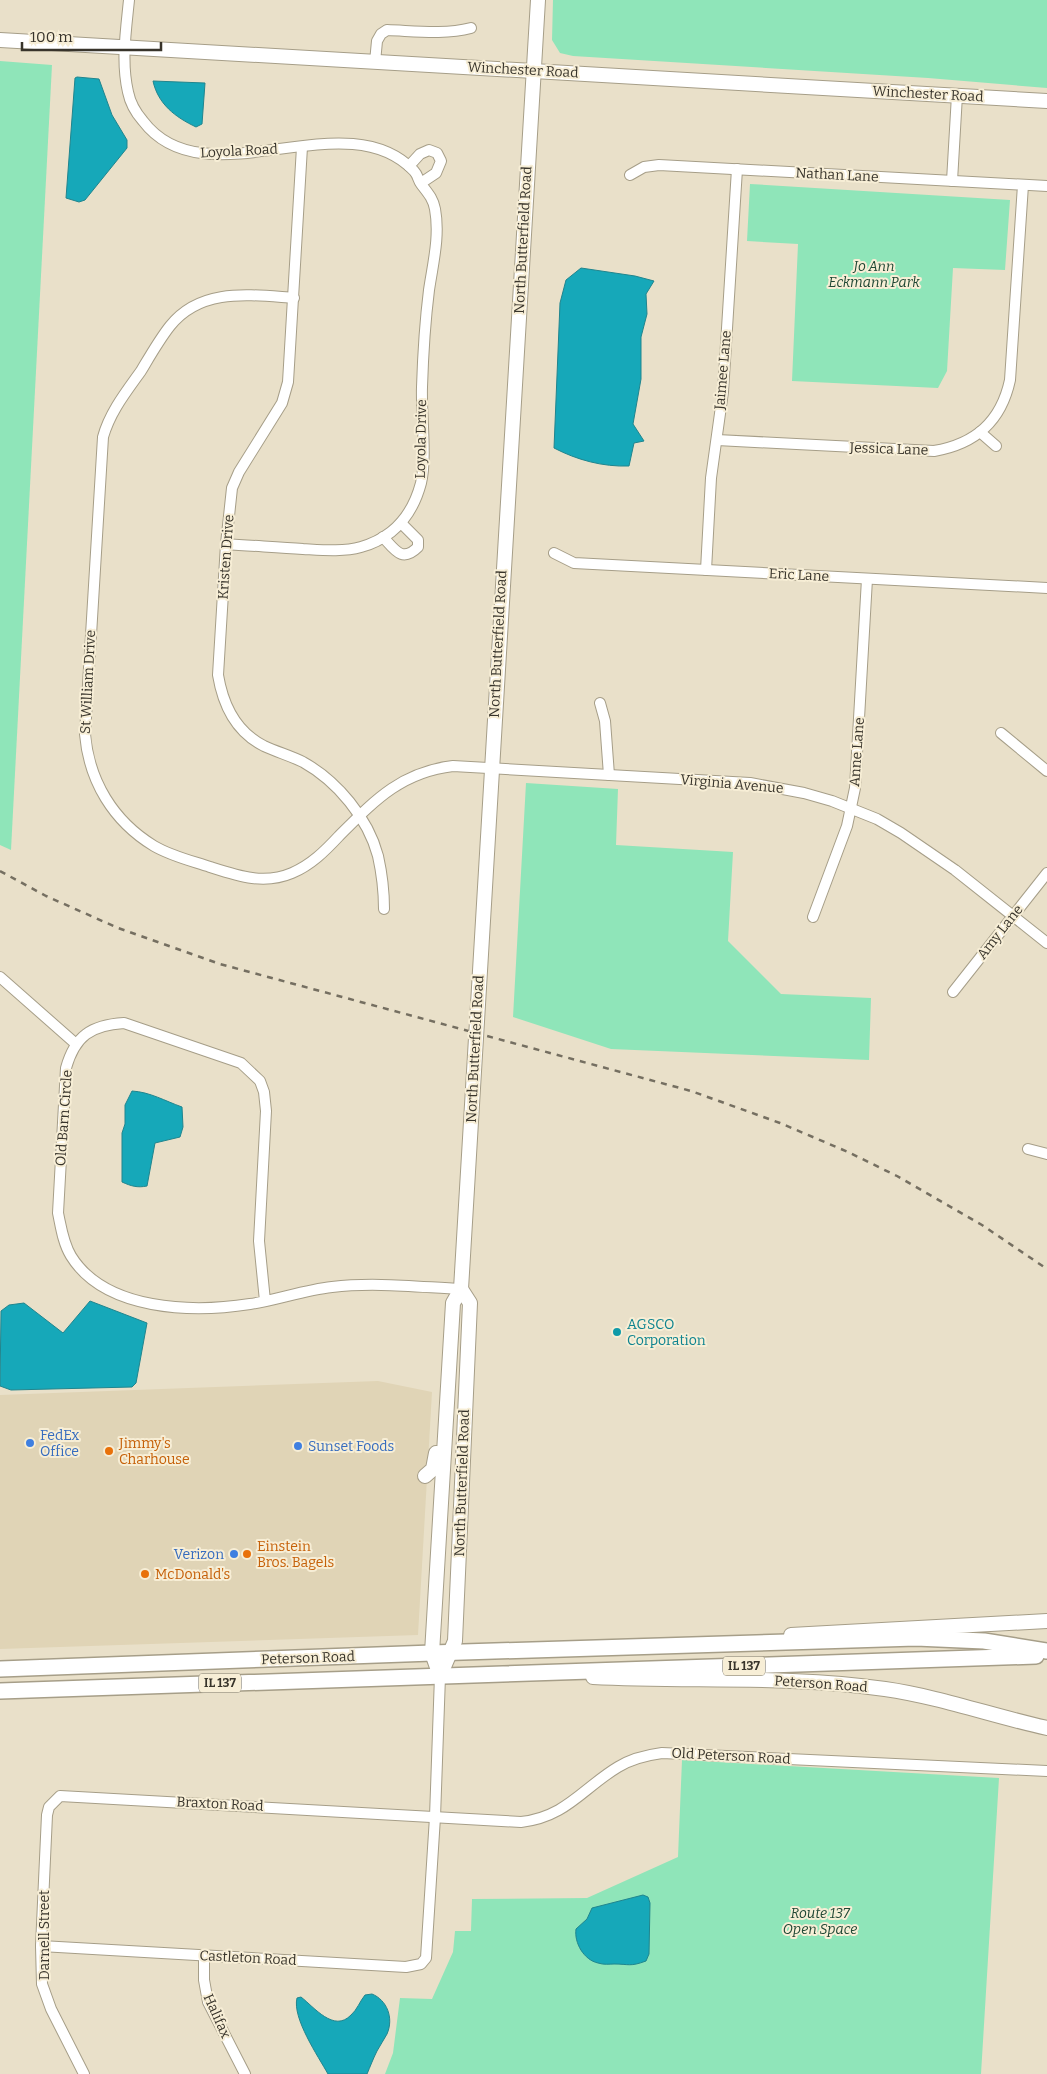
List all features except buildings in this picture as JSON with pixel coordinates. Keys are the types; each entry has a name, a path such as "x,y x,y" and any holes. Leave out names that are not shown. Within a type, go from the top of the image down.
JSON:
{"main road":[{"name":"North Butterfield Road","path":"440,1676 432,1653 453,1303 461,1289 538,0"},
{"name":"Winchester Road","path":"0,40 1047,101"},
{"name":"North Butterfield Road","path":"440,1676 455,1641 470,1303 461,1289"},
{"path":"425,1476 433,1469 444,1381 449,1368"},
{"path":"442,1486 464,1456"},
{"name":"Peterson Road","path":"616,1648 799,1634 1047,1620"},
{"name":"Peterson Road","path":"0,1669 451,1652 916,1638 984,1641 1047,1651"},
{"name":"Peterson Road","path":"0,1691 1047,1655"},
{"name":"Peterson Road","path":"530,1674 612,1678 782,1680 884,1689 969,1707 1018,1722 1047,1728"}],"street":[{"name":"Loyola Road","path":"129,0 125,71 130,100 148,129 160,139 176,148 206,154 302,147 365,145 390,152 413,170"},
{"path":"375,62 377,42 381,34 387,30 455,32 471,28"},
{"path":"952,181 957,95"},
{"name":"Kristen Drive","path":"302,147 288,382 285,396 272,420 238,472 232,488 226,544 218,675 221,693 226,705 246,734 263,745 303,762 343,793 372,839 378,855 384,909"},
{"path":"413,170 420,154 429,150 437,153 441,161 436,173 421,184"},
{"name":"Nathan Lane","path":"630,175 644,167 659,164 1047,186"},
{"name":"Jaimee Lane","path":"706,570 711,478 723,392 736,169"},
{"name":"Loyola Drive","path":"226,544 332,550 361,548 383,537 400,523 417,497 422,474 422,387 425,340 437,231 432,198 413,170"},
{"name":"Jessica Lane","path":"717,440 934,451 960,445 989,426 1004,403 1010,380 1023,185"},
{"name":"St William Drive","path":"294,298 224,296 201,302 184,312 171,326 107,422 101,455 85,734 86,752 100,790 121,820 136,834 155,847 178,857 239,877 275,879 309,864 324,852 384,793 432,768 452,766 491,768"},
{"path":"980,432 996,446"},
{"path":"383,537 397,552 405,555 412,553 418,547 418,540 400,523"},
{"name":"Eric Lane","path":"554,553 574,563 1047,588"},
{"name":"Anne Lane","path":"813,917 847,826 855,788 867,579"},
{"path":"600,703 605,721 609,775"},
{"path":"1001,733 1047,771"},
{"name":"Virginia Avenue","path":"491,768 765,785 804,793 877,819 901,833 955,870 1047,944"},
{"name":"Amy Lane","path":"953,992 1047,873"},
{"path":"0,977 76,1044"},
{"name":"Old Barn Circle","path":"266,1301 259,1241 266,1111 264,1092 260,1082 241,1063 124,1023 108,1024 96,1028 76,1044 71,1051 66,1068 58,1213 62,1235 72,1256 88,1275 110,1291 129,1298 175,1307 204,1308 250,1304 266,1301 330,1287 363,1285 461,1289"},
{"path":"1028,1149 1047,1154"},
{"name":"North Butterfield Road","path":"428,1933 435,1817 440,1676"},
{"name":"Old Peterson Road","path":"435,1817 514,1822 546,1818 571,1803 619,1766 648,1755 662,1753 1047,1771"},
{"name":"Braxton Road","path":"45,1847 49,1807 60,1796 435,1817"},
{"name":"Darnell Street","path":"45,1847 41,1946 42,1984 51,2009 84,2074"},
{"name":"Castleton Road","path":"41,1946 414,1967 421,1964 426,1958 428,1933"},
{"name":"Halifax","path":"204,1955 204,1980 208,2002 245,2074"}],"shaded area":[{"path":"378,1381 432,1392 418,1635 0,1649 0,1395"}],"green space":[{"path":"553,0 1047,0 1047,88 928,78 573,56 560,53 552,40"},
{"path":"0,61 52,65 11,850 0,845"},
{"name":"Jo Ann Eckmann Park","path":"750,184 1010,200 1005,270 953,268 947,371 938,388 792,381 798,244 747,241"},
{"path":"526,783 618,789 616,845 733,852 728,941 781,994 871,998 869,1060 611,1049 513,1017"},
{"name":"Route 137 Open Space","path":"682,1760 999,1778 981,2074 385,2074 393,2053 400,1998 432,1999 453,1952 455,1931 471,1931 472,1899 587,1898 678,1857"}],"water":[{"path":"75,78 99,79 112,115 127,140 127,148 85,200 79,202 66,198"},
{"path":"153,81 205,83 202,124 196,127 168,109 155,89"},
{"path":"581,268 635,276 654,281 646,294 647,314 641,337 641,379 633,424 644,441 634,443 629,466 590,462 554,448 560,303 566,280"},
{"path":"132,1091 151,1095 182,1107 183,1127 180,1137 155,1143 147,1186 143,1187 122,1182 122,1133 125,1124 125,1105"},
{"path":"90,1301 147,1323 136,1383 132,1387 11,1390 0,1386 1,1311 9,1305 24,1303 63,1333"},
{"path":"643,1895 648,1897 650,1903 649,1954 646,1961 633,1965 600,1964 584,1955 578,1945 576,1929 587,1919 592,1908"},
{"path":"372,1994 385,2005 390,2022 387,2034 367,2074 328,2074 302,2026 296,2006 297,1998 301,1997 324,2016 338,2021 345,2020 351,2015 365,1995"}],"railway":[{"path":"0,871 46,896 118,928 220,964 691,1091 780,1123 848,1152 897,1176 982,1225 1047,1269"}],"place":[{"name":"AGSCO Corporation","path":"617,1332"},
{"name":"FedEx Office","path":"30,1443"},
{"name":"Sunset Foods","path":"298,1446"},
{"name":"Jimmy's Charhouse","path":"109,1451"},
{"name":"Verizon","path":"234,1554"},
{"name":"Einstein Bros. Bagels","path":"247,1554"},
{"name":"McDonald's","path":"145,1574"}]}
